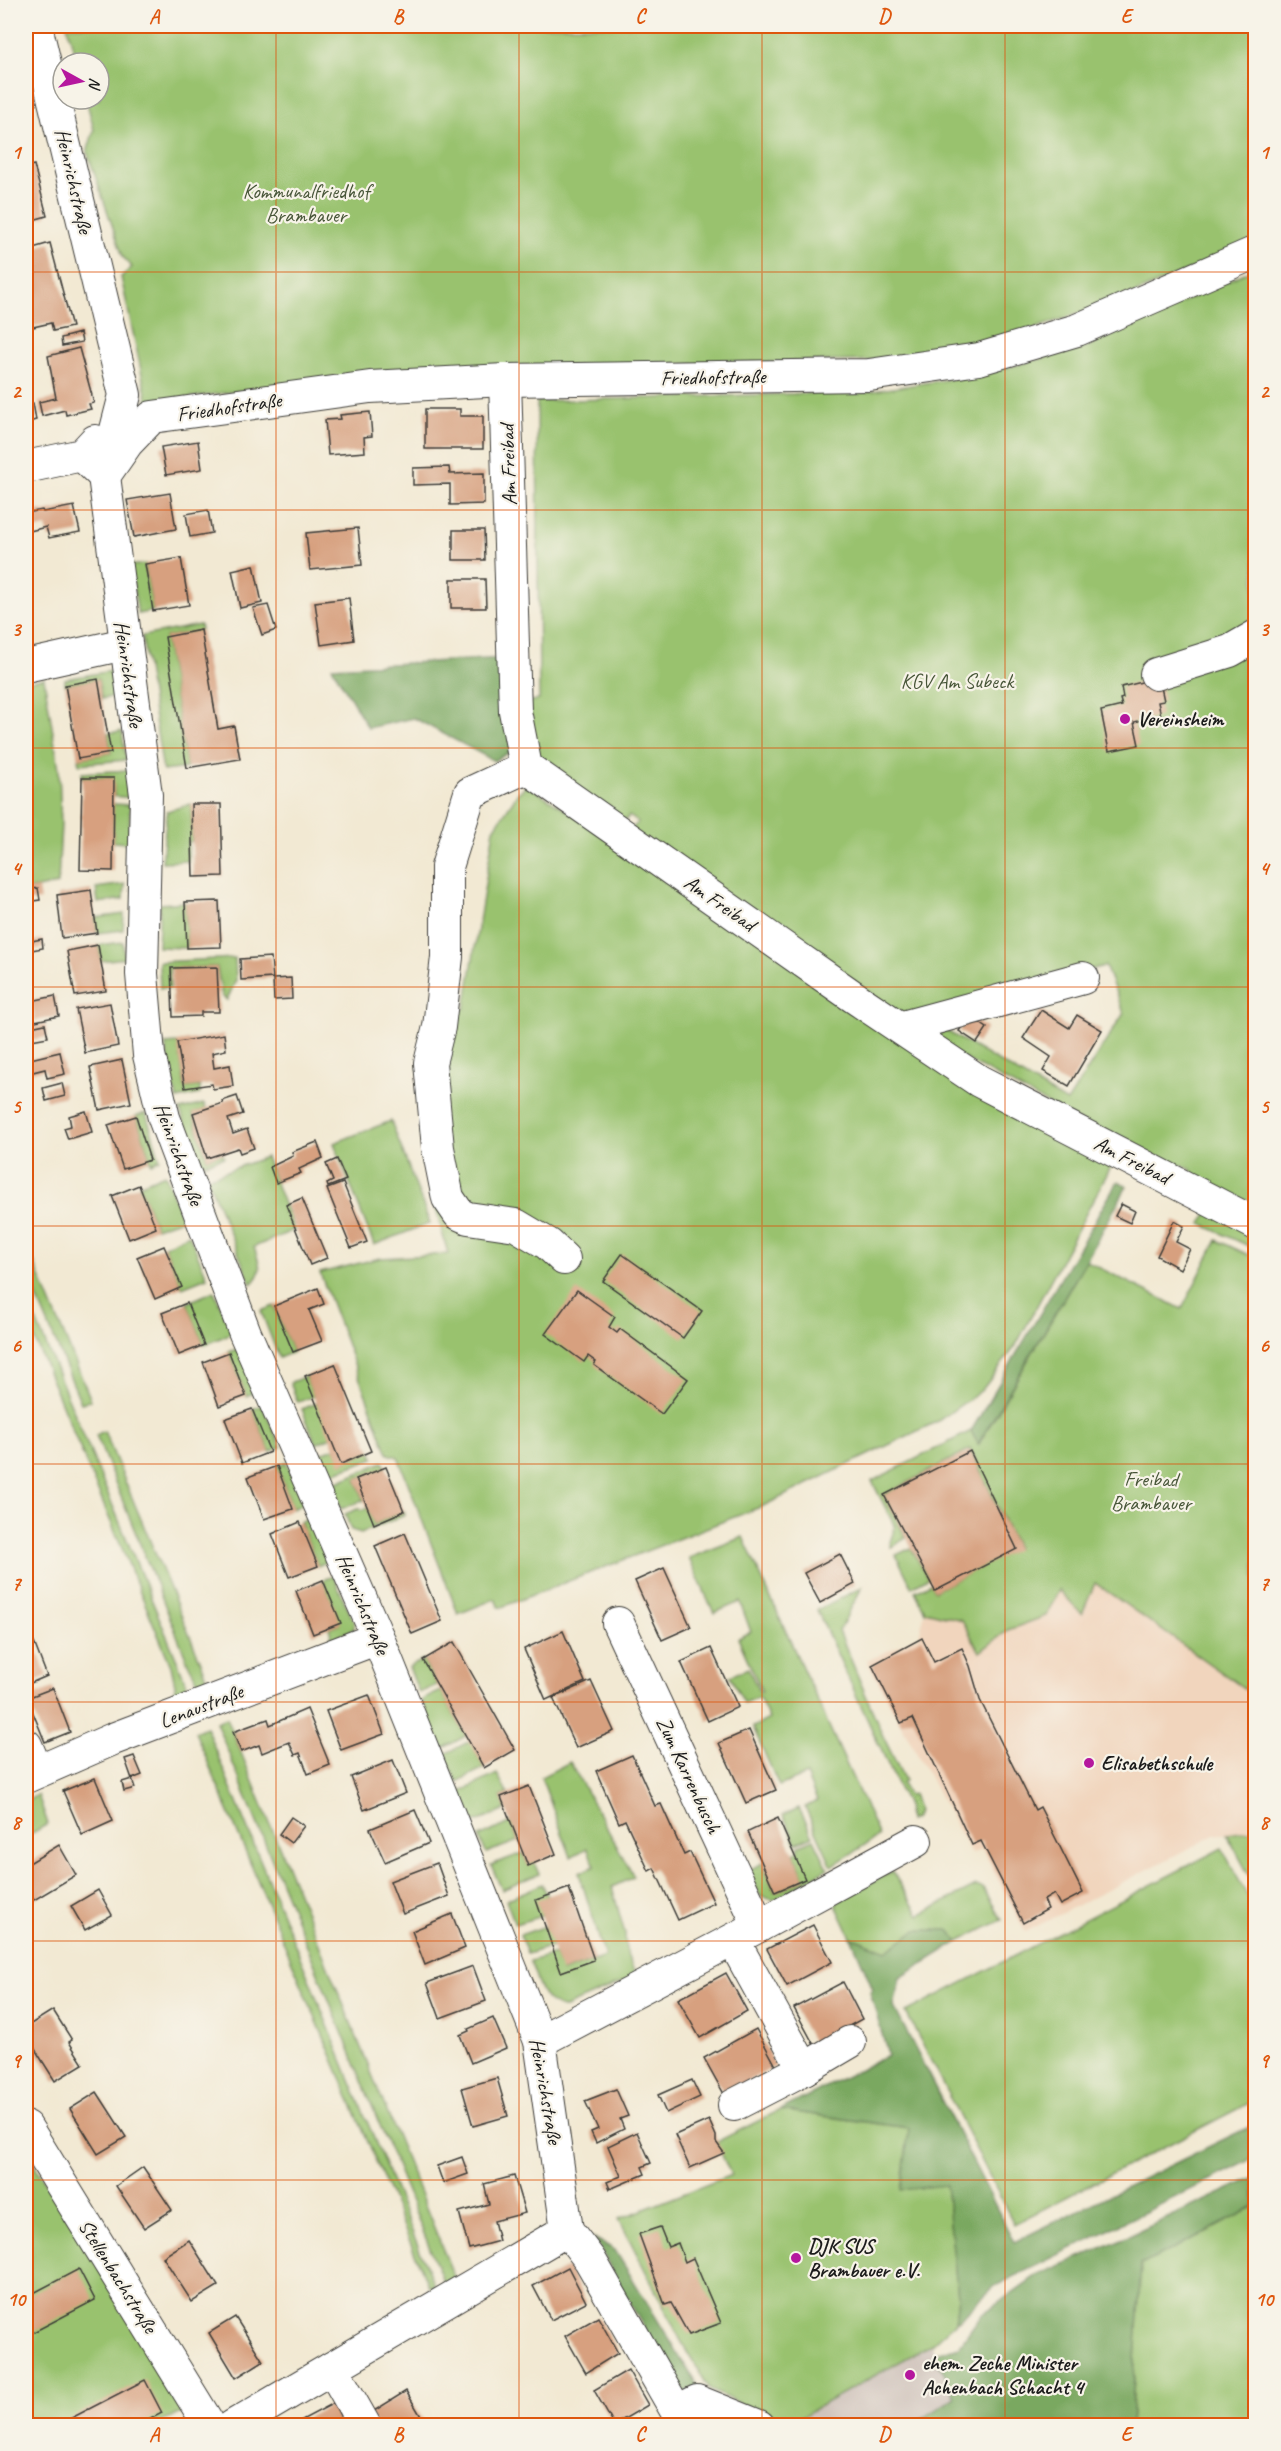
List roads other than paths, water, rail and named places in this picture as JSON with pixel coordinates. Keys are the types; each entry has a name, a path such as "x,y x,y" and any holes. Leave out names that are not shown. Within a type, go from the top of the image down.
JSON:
{"street":[{"name":"Heinrichstraße","path":"36,26 125,395 93,466 125,644 146,795 142,974 149,1055 164,1118 245,1332 378,1638 540,2041 567,2230 590,2260 681,2418"},
{"name":"Friedhofstraße","path":"93,466 127,443 152,417 370,387 505,380 869,375 979,359 1077,330 1256,252"},
{"name":"Am Freibad","path":"505,380 515,711 526,767 851,995 980,1081 1256,1224"},
{"name":"Friedhofstraße","path":"125,395 152,417"},
{"path":"26,467 93,466"},
{"path":"1156,674 1230,651 1256,636"},
{"path":"26,666 125,644"},
{"path":"526,767 470,794 447,867 447,957 439,1027 430,1063 438,1148 448,1198 459,1214 468,1218 516,1225 548,1244 564,1259"},
{"path":"903,1028 1083,978"},
{"name":"Zum Karrenbusch","path":"618,1623 804,2069"},
{"name":"Lenaustraße","path":"29,1764 113,1739 378,1638"},
{"path":"540,2041 916,1841"},
{"path":"734,2105 850,2042"},
{"name":"Stellenbachstraße","path":"26,2127 210,2426"},
{"path":"232,2426 567,2230"},
{"path":"332,2368 364,2426"},
{"path":"681,2418 698,2401 759,2426"}],"place":[{"name":"Vereinsheim","path":"1125,719"},
{"name":"Elisabethschule","path":"1089,1763"},
{"name":"DJK SUS Brambauer e.V.","path":"796,2258"},
{"name":"ehem. Zeche Minister Achenbach Schacht 4","path":"910,2375"}],"park label":[{"name":"Kommunalfriedhof Brambauer","path":"306,203"},
{"name":"KGV Am Subeck","path":"957,681"},
{"name":"Freibad Brambauer","path":"1151,1491"}]}
